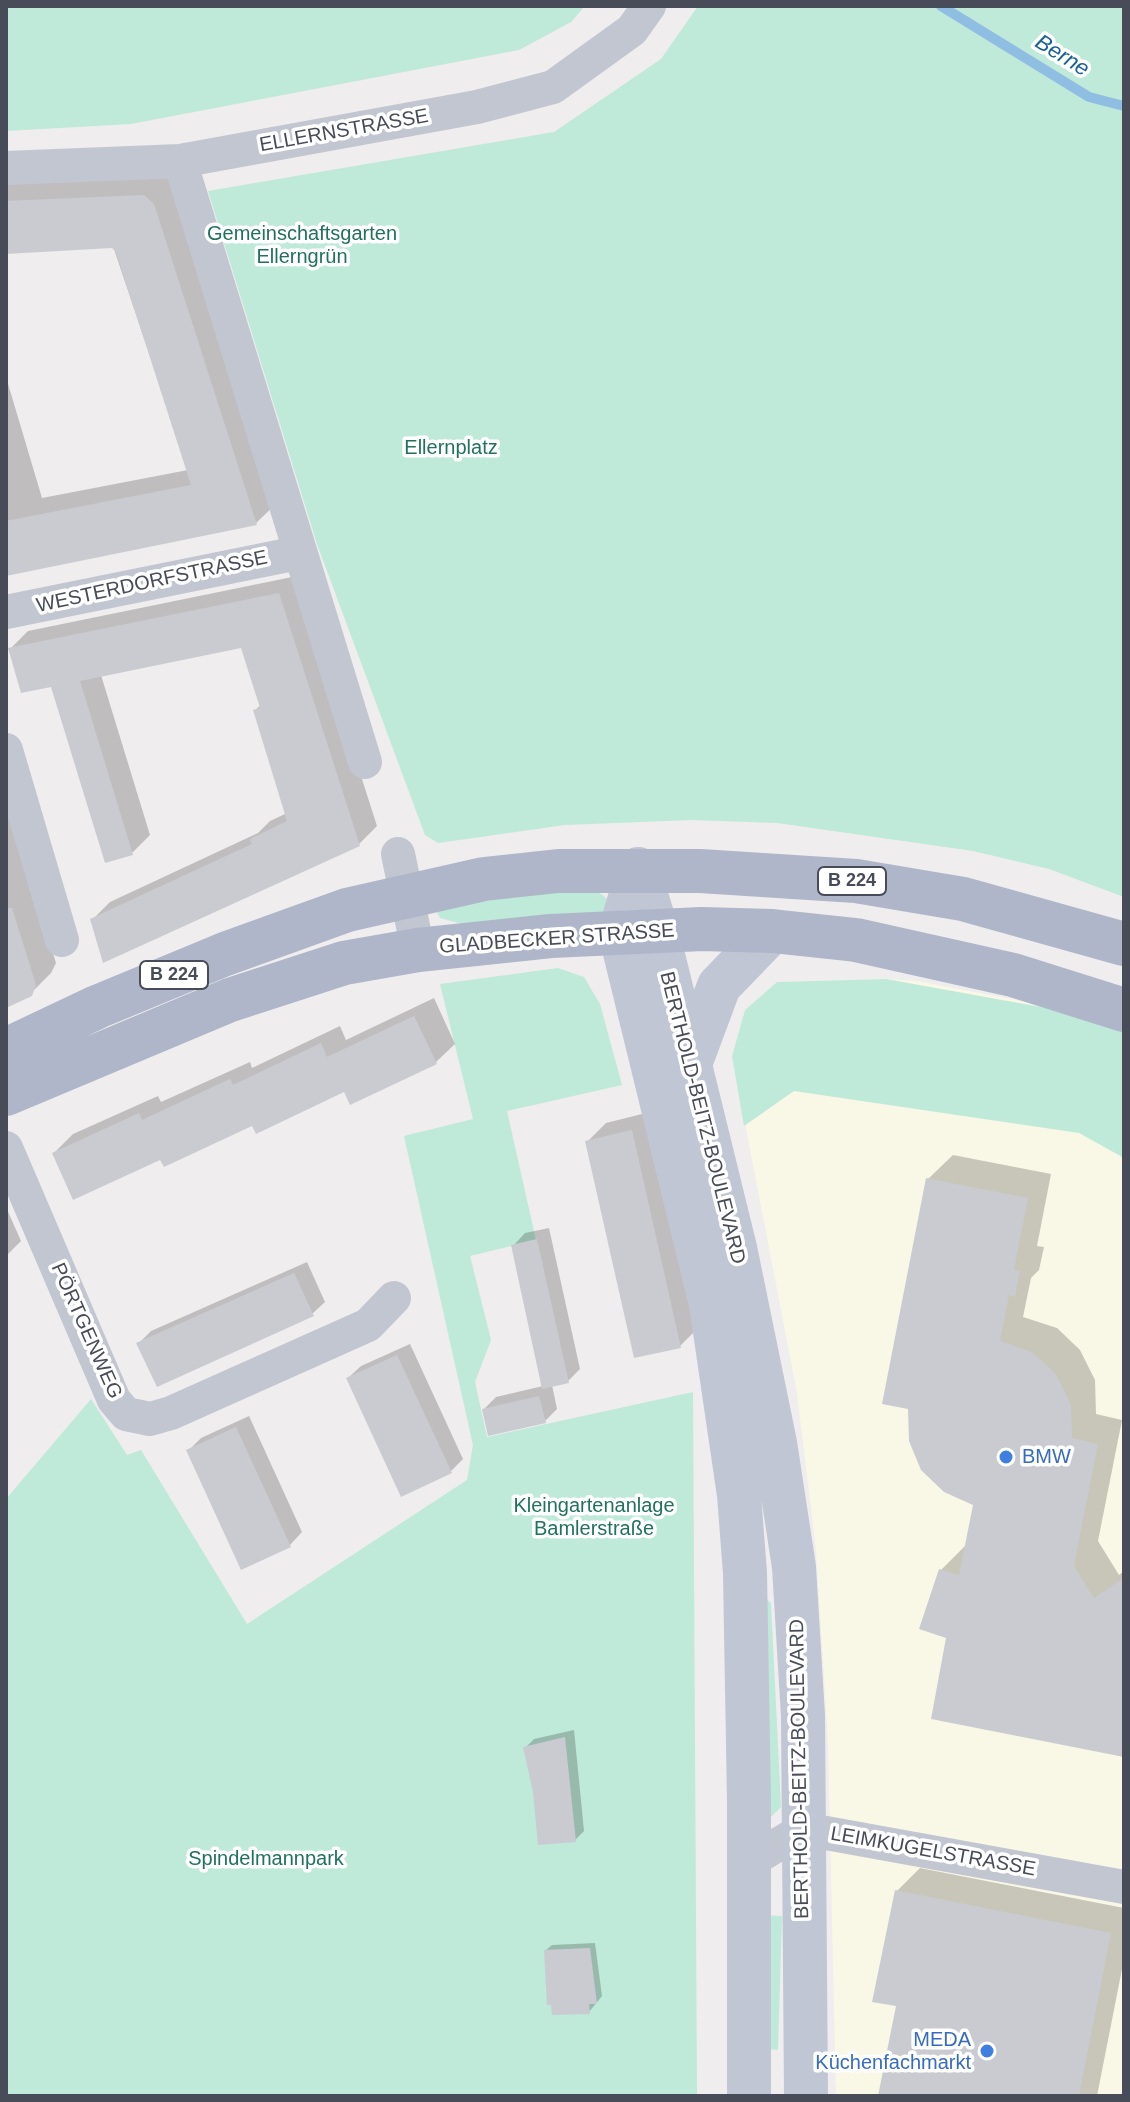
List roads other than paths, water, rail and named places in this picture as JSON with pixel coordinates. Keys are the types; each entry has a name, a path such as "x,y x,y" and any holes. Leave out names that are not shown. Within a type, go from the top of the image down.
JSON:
{"main road":[{"name":"B 224","path":"6,1050 97,1007 225,954 347,910 484,879 558,871 638,869 856,881 963,899 1124,944"},
{"name":"BERTHOLD-BEITZ-BOULEVARD","path":"638,869 639,932 633,989 711,1304 739,1495 745,1573 749,2096"},
{"name":"GLADBECKER STRASSE","path":"6,1094 230,1000 344,963 418,950 570,935 772,931 856,940 1013,975 1124,1010"},
{"path":"690,1064 719,986 772,931"},
{"name":"BERTHOLD-BEITZ-BOULEVARD","path":"639,932 690,1064 735,1248 775,1443 794,1567 803,1716 806,2096"},
{"name":"BERTHOLD-BEITZ-BOULEVARD","path":"570,935 602,955 633,989"},
{"name":"BERTHOLD-BEITZ-BOULEVARD","path":"739,1495 752,1502 763,1496 775,1443"},
{"path":"745,1573 794,1567"}],"street":[{"name":"ELLERNSTRASSE","path":"6,168 180,161 477,107 553,87 632,30 649,6"},
{"path":"180,161 298,553 365,762"},
{"name":"WESTERDORFSTRASSE","path":"6,612 298,553"},
{"path":"6,750 62,940"},
{"path":"398,854 418,950"},
{"name":"PÖRTGENWEG","path":"6,1148 114,1400 126,1414 150,1419 171,1413 368,1325 394,1298"},
{"name":"LEIMKUGELSTRASSE","path":"749,1862 804,1829 1124,1887"}],"waterway":[{"name":"Berne","path":"941,6 1089,97 1124,106"}],"place":[{"name":"BMW","path":"1006,1457"},
{"name":"MEDA Küchenfachmarkt","path":"987,2051"}],"park label":[{"name":"Gemeinschaftsgarten Ellerngrün","path":"302,246"},
{"name":"Ellernplatz","path":"451,448"},
{"name":"Kleingartenanlage Bamlerstraße","path":"594,1518"},
{"name":"Spindelmannpark","path":"266,1859"}]}
